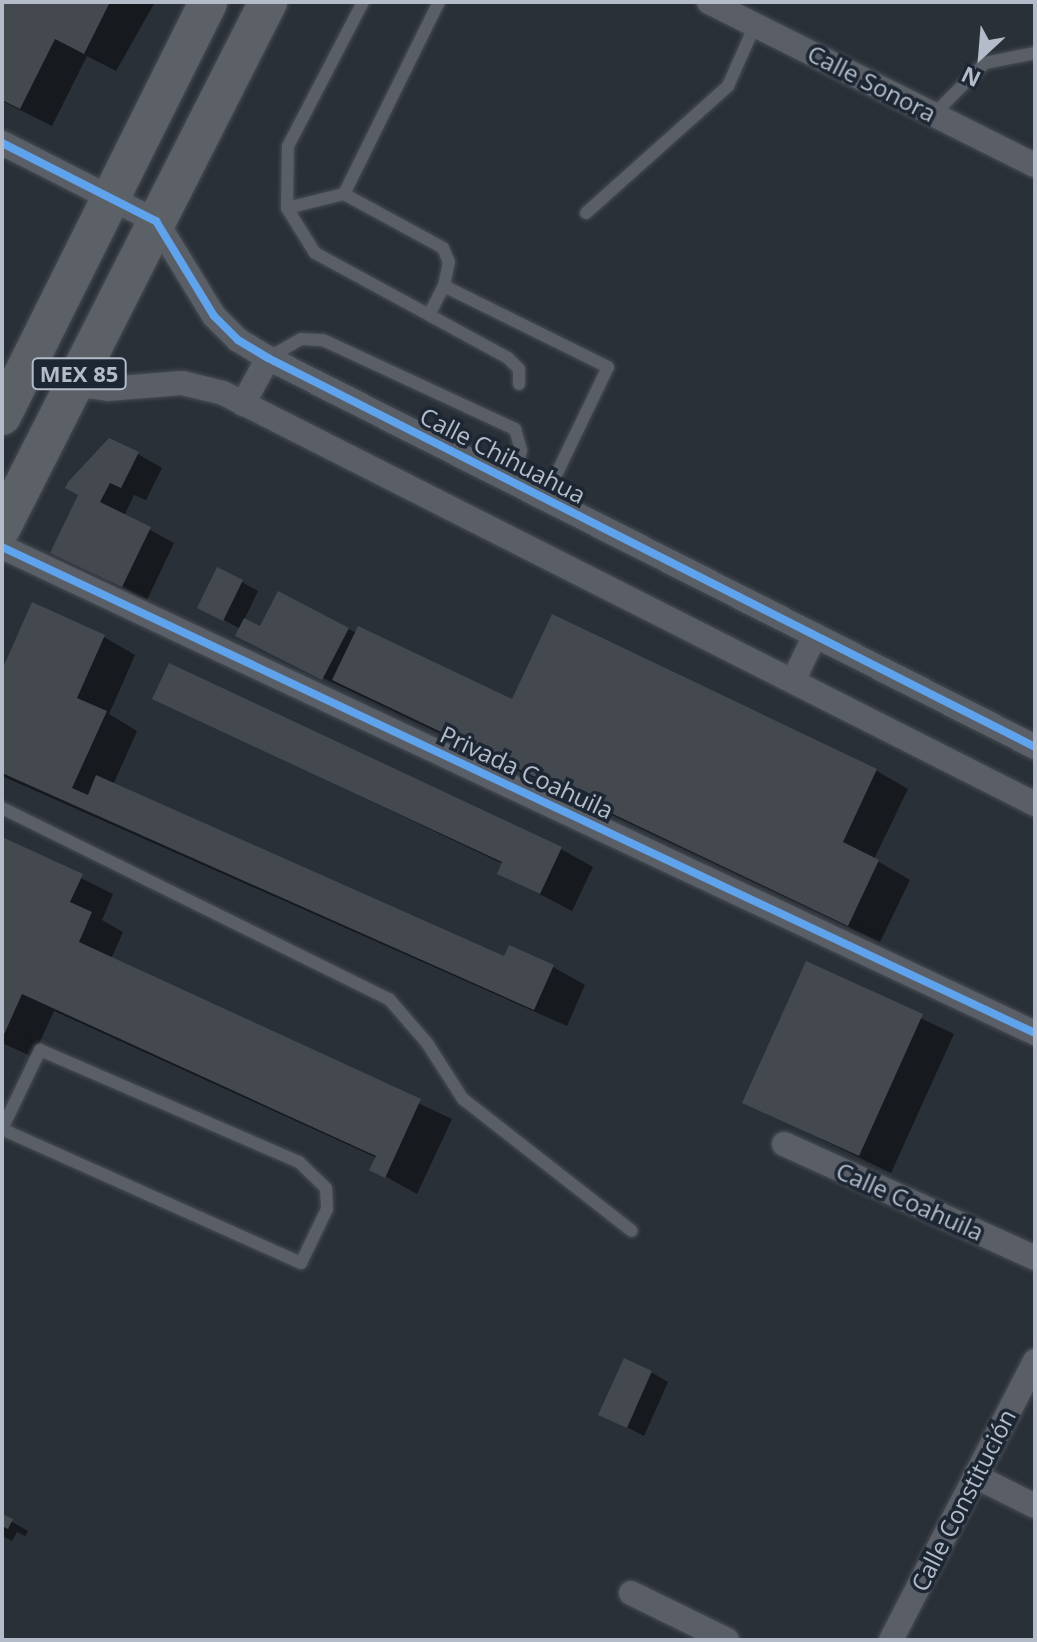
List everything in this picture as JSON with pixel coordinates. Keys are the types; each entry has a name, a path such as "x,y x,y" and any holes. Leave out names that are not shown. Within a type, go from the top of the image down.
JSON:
{"main road":[{"name":"MEX 85","path":"2,416 208,2"},
{"name":"MEX 85","path":"2,527 268,2"}],"street":[{"name":"Calle Sonora","path":"709,2 1035,165"},
{"path":"2,143 156,221"},
{"name":"Calle Chihuahua","path":"156,221 214,316 238,340 268,358 1035,747"},
{"path":"243,404 268,358"},
{"path":"29,362 73,384 107,389 182,383 243,404 1035,804"},
{"name":"Privada Coahuila","path":"2,547 1035,1033"},
{"path":"793,681 815,635"},
{"name":"Calle Coahuila","path":"784,1144 1035,1258"},
{"name":"Calle Constitución","path":"891,1640 1035,1361"},
{"path":"975,1476 1035,1506"},
{"path":"631,1593 727,1640"}],"lane":[{"path":"363,2 288,146 287,208 315,253 508,358 519,369 519,384"},
{"path":"344,194 439,2"},
{"path":"586,213 728,86 755,25"},
{"path":"934,114 985,63 1035,53"},
{"path":"287,208 344,194 443,248 449,262 444,286 429,315"},
{"path":"444,286 608,367 545,498"},
{"path":"268,358 301,339 323,340 515,429 521,450 514,483"},
{"path":"2,808 389,999 427,1043 463,1099 632,1231"},
{"path":"40,1050 299,1162 326,1188 327,1209 301,1263 2,1129 40,1050"}],"building":[{"path":"2,2 110,2 84,54 55,39 20,109 2,100"},
{"path":"109,438 139,452 121,488 110,483 100,502 151,527 122,587 50,553 78,495 65,488 68,482"},
{"path":"217,567 243,580 223,621 197,608"},
{"path":"278,591 349,628 322,680 235,636 244,618 260,626"},
{"path":"32,602 105,635 77,698 107,711 72,788 88,795 96,775 504,956 509,945 554,965 534,1010 2,773 2,670"},
{"path":"552,614 877,769 843,842 879,860 848,926 332,680 358,626 512,699"},
{"path":"169,663 562,847 540,894 497,874 502,862 152,699"},
{"path":"2,837 83,874 70,902 92,912 79,942 421,1099 385,1178 369,1170 376,1156 22,994 2,1039"},
{"path":"806,961 923,1014 859,1156 742,1103"},
{"path":"624,1358 652,1371 627,1428 598,1415"},
{"path":"2,1514 13,1519 8,1529 2,1526"}],"cycle path":[{"path":"2,143 156,221 214,316 238,340 268,358 1035,747"},
{"path":"2,547 1035,1033"}]}
